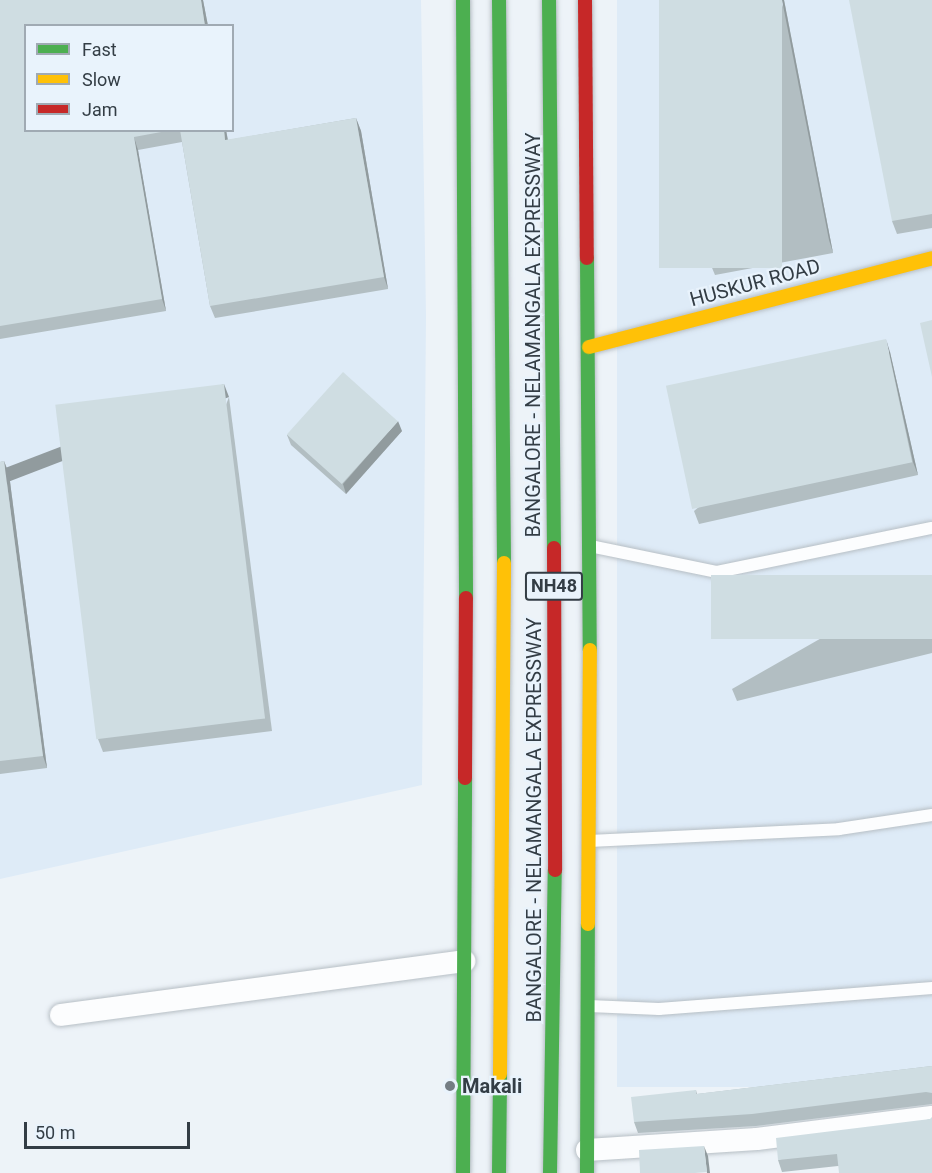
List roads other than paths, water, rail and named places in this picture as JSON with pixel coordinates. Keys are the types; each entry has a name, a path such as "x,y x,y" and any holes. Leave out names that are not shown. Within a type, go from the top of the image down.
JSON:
{"main road":[{"path":"463,0 467,514 463,1173"},
{"name":"BANGALORE - NELAMANGALA EXPRESSWAY","path":"498,0 504,545 499,1173"},
{"name":"BANGALORE - NELAMANGALA EXPRESSWAY","path":"549,0 554,340 555,786 550,1173"},
{"path":"585,0 589,347 587,1173"},
{"name":"HUSKUR ROAD","path":"589,347 932,258"}],"street":[{"path":"61,1014 464,961"},
{"path":"586,1150 757,1139 932,1117"}],"lane":[{"path":"589,546 717,572 932,528"},
{"path":"588,841 839,829 932,815"},
{"path":"587,1006 659,1010 932,988"}],"place":[{"name":"Makali","path":"450,1086"}]}
